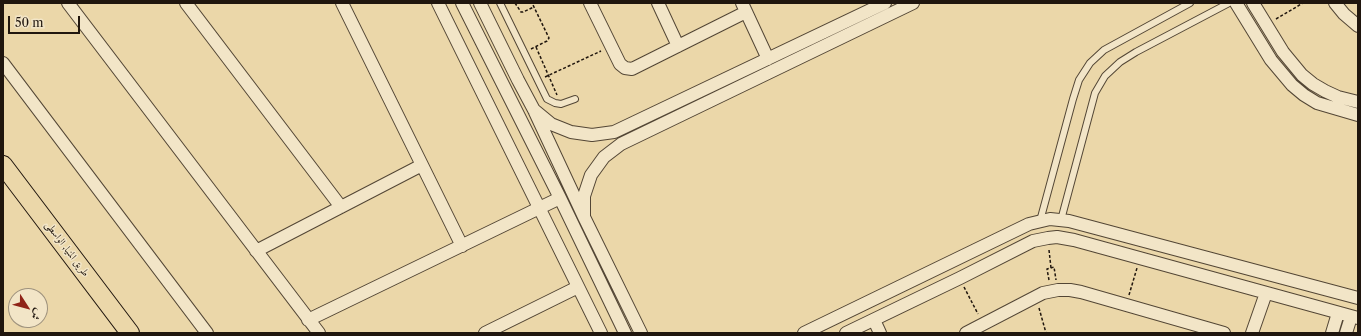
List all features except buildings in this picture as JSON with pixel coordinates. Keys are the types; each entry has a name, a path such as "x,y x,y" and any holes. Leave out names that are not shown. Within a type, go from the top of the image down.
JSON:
{"main road":[{"name":"طريق المنيا, الواسطى","path":"3,165 130,333"}],"street":[{"path":"68,3 318,333"},
{"path":"186,3 341,207"},
{"path":"342,3 462,246"},
{"path":"438,3 601,333"},
{"path":"462,3 560,198 625,333"},
{"path":"480,3 534,110 584,217 641,333"},
{"path":"590,3 620,64 625,68 632,69 678,46 744,8 768,59"},
{"path":"658,3 678,46"},
{"path":"534,110 551,124 566,131 581,134 603,134 614,132 886,3"},
{"path":"584,217 584,196 591,175 604,157 621,144 913,3"},
{"path":"1236,3 1262,46 1282,73 1298,90 1318,103 1358,115"},
{"path":"1253,3 1292,65 1313,84 1325,91 1338,97 1358,102"},
{"path":"1335,3 1344,14 1358,26"},
{"path":"3,64 207,333"},
{"path":"1282,73 1292,65"},
{"path":"256,251 422,165"},
{"path":"308,320 560,198"},
{"path":"804,333 1029,224 1040,221 1061,220 1358,298"},
{"path":"846,333 1033,242 1048,238 1066,238 1355,318 1346,333"},
{"path":"485,333 578,287"},
{"path":"966,333 1036,296 1054,291 1070,290 1224,333"},
{"path":"1252,333 1266,293"},
{"path":"1332,333 1338,313"},
{"path":"874,320 880,333"}],"lane":[{"path":"500,3 547,99 555,104 561,104 575,99"},
{"path":"1040,221 1079,80 1090,63 1104,50 1190,3"},
{"path":"1061,220 1095,93 1106,76 1120,62 1136,52 1229,3"}],"path":[{"path":"515,3 521,12 533,6 549,38 547,42 524,53"},
{"path":"1266,25 1303,3"},
{"path":"538,81 612,46"},
{"path":"536,47 561,104"},
{"path":"1048,238 1051,268"},
{"path":"1126,305 1140,258"},
{"path":"1051,268 1047,270 1054,291"},
{"path":"1051,268 1055,268 1054,291"},
{"path":"960,278 982,325"},
{"path":"1036,296 1046,333"}]}
